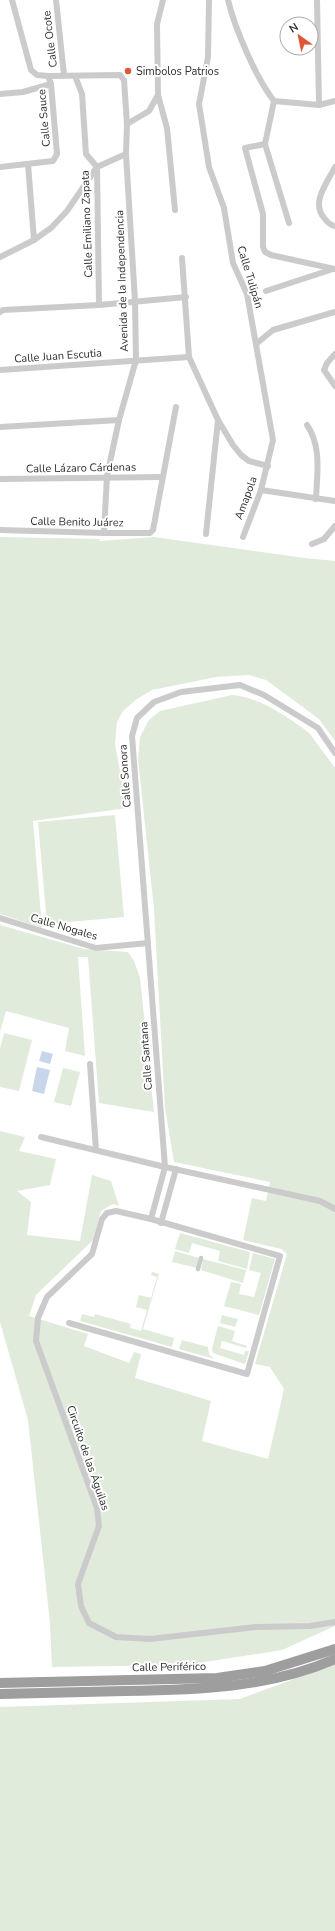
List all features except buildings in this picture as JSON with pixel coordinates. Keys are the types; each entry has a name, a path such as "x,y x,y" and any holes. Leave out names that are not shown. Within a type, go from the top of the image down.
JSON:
{"highway":[{"name":"Calle Periférico","path":"0,1683 223,1677 265,1670 335,1649"},
{"name":"Calle Periférico","path":"0,1694 148,1691 220,1686 268,1680 335,1660"}],"street":[{"name":"Calle Sauce","path":"12,0 31,70 37,75 48,76 51,84 57,154 53,161 28,164"},
{"name":"Calle Ocote","path":"56,0 64,75"},
{"path":"163,0 157,24 158,96 168,128 175,210"},
{"name":"Calle Tulipán","path":"209,0 208,57 199,104 209,167 224,208 233,263 248,294 273,440 268,466"},
{"path":"228,0 232,14 263,87 274,101 319,105 335,101"},
{"path":"317,0 319,105"},
{"name":"Avenida de la Independencia","path":"75,76 120,75 124,80 128,124 126,154 135,302 136,360 119,420 107,476 104,533"},
{"path":"48,76 75,76"},
{"name":"Calle Emiliano Zapata","path":"75,76 82,94 86,154 97,167 99,304"},
{"path":"0,94 23,92 51,84"},
{"path":"128,124 149,111 158,96"},
{"path":"274,101 265,144 289,223"},
{"path":"265,144 245,148 263,214 263,247 265,252 271,255 335,269"},
{"path":"0,257 34,240 51,228 67,212 97,167 126,154"},
{"path":"0,167 28,164 34,240"},
{"path":"334,224 320,214 318,200 335,167"},
{"path":"182,258 186,297 189,357 218,420 232,445 249,461 268,466"},
{"path":"266,291 335,269"},
{"path":"0,312 3,310 135,302 186,297"},
{"path":"256,344 273,330 335,312"},
{"path":"335,354 327,363 324,370 335,386"},
{"name":"Calle Juan Escutia","path":"0,370 189,357"},
{"path":"162,477 176,407"},
{"path":"0,427 119,420"},
{"path":"206,534 218,420"},
{"path":"307,425 316,444 316,499"},
{"name":"Amapola","path":"243,537 261,490 268,466"},
{"name":"Calle Lázaro Cárdenas","path":"0,479 107,476 162,477"},
{"name":"Calle Benito Juárez","path":"0,530 150,533 153,530 162,477"},
{"path":"261,490 335,501"},
{"path":"312,544 324,539 335,526"},
{"name":"Calle Sonora","path":"148,944 132,736 138,718 154,702 181,692 240,685 264,695 318,728 335,753"},
{"name":"Calle Nogales","path":"0,918 96,948 148,944"},
{"name":"Calle Santana","path":"148,944 165,1167 151,1219"},
{"path":"90,1064 96,1150"},
{"path":"41,1137 165,1167 320,1201 335,1209"},
{"path":"161,1223 176,1169"},
{"name":"Circuito de las Águilas","path":"151,1219 116,1211 107,1213 102,1219 92,1254 47,1297 38,1318 36,1341 97,1508 99,1526 78,1584 81,1606 89,1623 116,1637 150,1639 256,1627 310,1626 335,1622"},
{"path":"69,1323 247,1374 280,1256 151,1219"},
{"path":"198,1269 201,1258"}],"green space":[{"path":"0,537 100,539 99,541 154,537 335,561 335,741 319,719 266,680 249,675 216,677 152,690 137,699 123,711 117,722 115,744 127,808 33,821 42,928 0,914"},
{"path":"232,695 242,696 270,707 304,729 310,734 335,768 335,1626 282,1650 186,1665 52,1667 50,1623 28,1420 0,1322 0,1131 25,1137 19,1151 56,1159 50,1185 17,1191 31,1202 27,1235 80,1241 92,1175 111,1181 119,1206 113,1204 101,1211 93,1240 36,1295 29,1316 88,1334 84,1346 129,1363 134,1352 141,1354 135,1378 211,1401 202,1441 268,1459 284,1389 270,1367 255,1364 287,1254 281,1249 243,1240 252,1198 266,1201 270,1182 174,1162 165,1108 154,909 138,759 140,737 149,720 160,711"},
{"path":"115,815 124,917 47,924 38,822"},
{"path":"0,925 84,949 128,952 134,961 140,978 154,1112 99,1103 88,957 78,957 85,1056 65,1051 69,1028 6,1011 0,1032"},
{"path":"4,1033 32,1040 19,1091 0,1087 0,1049"},
{"path":"63,1068 80,1072 71,1106 54,1102"},
{"path":"180,1233 250,1252 247,1269 218,1261 220,1251 192,1243 189,1253 175,1249"},
{"path":"175,1251 199,1258 197,1268 172,1262"},
{"path":"253,1253 275,1259 259,1315 224,1306 231,1282 241,1284 239,1294 254,1297 261,1273 249,1270"},
{"path":"203,1259 246,1270 243,1283 201,1270"},
{"path":"152,1272 159,1274 143,1329 174,1338 172,1347 80,1321 82,1314 94,1317 95,1314 131,1324 130,1328 141,1331 147,1310 136,1307 139,1295 151,1298 157,1277 151,1275"},
{"path":"222,1315 238,1319 235,1327 220,1323"},
{"path":"218,1326 235,1331 232,1341 247,1346 246,1348 222,1341 220,1348 244,1355 245,1351 249,1351 245,1364 213,1353 212,1349"},
{"path":"182,1340 208,1347 209,1354 214,1359 179,1349"},
{"path":"335,1664 335,1931 0,1931 0,1707 240,1699"}],"water":[{"path":"42,1051 53,1054 50,1064 39,1061"},
{"path":"37,1067 50,1070 44,1094 32,1091"}],"place":[{"name":"Simbolos Patrios","path":"128,71"}]}
